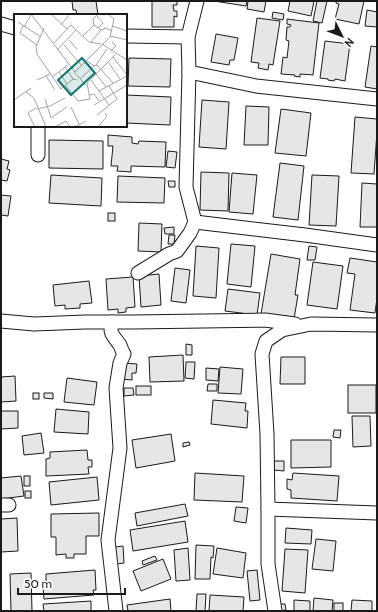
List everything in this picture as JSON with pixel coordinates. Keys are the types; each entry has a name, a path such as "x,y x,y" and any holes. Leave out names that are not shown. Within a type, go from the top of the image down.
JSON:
{"street":[{"path":"138,273 169,254 177,251 190,233 195,222 186,187 189,72 188,37 197,1"},
{"path":"1,24 14,28"},
{"path":"127,36 188,37"},
{"path":"189,72 256,86 377,99"},
{"path":"38,127 38,155"},
{"path":"195,222 377,245"},
{"path":"1,321 34,324 264,320 305,326"},
{"path":"112,322 110,328 112,335 124,354 120,363 116,388 120,448 108,540 116,611"},
{"path":"275,611 268,564 267,434 262,354 266,341 282,330 311,324 377,325"},
{"path":"268,509 377,513"}],"building":[{"path":"72,1 96,1 98,14 77,14 76,10 73,10"},
{"path":"152,1 177,1 177,5 173,5 174,11 177,11 177,17 174,16 174,27 152,27"},
{"path":"214,1 247,1 246,6"},
{"path":"248,1 266,1 264,12 247,9"},
{"path":"290,1 314,1 311,16 288,11"},
{"path":"317,1 327,1 322,23 313,21"},
{"path":"336,1 364,1 359,24 335,19 339,4 336,3"},
{"path":"367,10 377,12 377,27 365,26"},
{"path":"273,12 284,14 283,20 272,18"},
{"path":"257,18 280,21 273,65 269,64 268,70 258,68 259,63 251,62"},
{"path":"287,19 319,23 313,75 300,74 300,77 281,74 283,57 287,58 289,41 286,40 287,27 290,27 291,25 287,24"},
{"path":"216,34 238,38 234,60 230,60 229,65 211,62"},
{"path":"325,41 350,44 345,81 335,79 334,81 320,78"},
{"path":"371,46 377,47 377,89 365,87"},
{"path":"129,58 171,59 170,87 128,86"},
{"path":"127,95 171,97 170,125 127,123"},
{"path":"202,100 229,102 226,149 199,147"},
{"path":"246,106 269,107 268,145 244,145"},
{"path":"281,109 311,113 306,156 275,153"},
{"path":"355,117 377,119 374,174 351,173"},
{"path":"108,135 132,137 132,143 138,144 139,141 166,142 165,167 131,166 131,172 117,171 118,166 111,166 113,146 108,146"},
{"path":"49,140 103,141 103,169 49,168"},
{"path":"168,151 177,152 175,168 166,167"},
{"path":"1,159 9,161 7,169 10,170 7,181 1,180"},
{"path":"280,163 304,166 298,220 273,217"},
{"path":"201,172 229,173 228,211 200,210"},
{"path":"232,173 257,175 253,214 229,212"},
{"path":"51,175 102,178 101,206 49,203"},
{"path":"312,175 339,176 336,226 309,225"},
{"path":"118,176 165,178 164,203 117,202"},
{"path":"168,181 175,181 175,187 169,187"},
{"path":"362,183 377,184 377,227 360,227"},
{"path":"1,195 11,196 8,216 1,215"},
{"path":"108,213 115,213 115,221 108,221"},
{"path":"139,223 162,224 161,252 138,251"},
{"path":"174,227 174,234 165,234 164,228"},
{"path":"169,235 175,235 174,244 168,244"},
{"path":"231,244 255,246 251,287 227,284"},
{"path":"196,246 219,248 216,298 193,296"},
{"path":"309,246 317,247 315,260 307,260"},
{"path":"271,254 300,259 295,295 298,295 294,319 261,314"},
{"path":"350,258 377,262 377,298 375,313 350,310 355,274 347,273"},
{"path":"313,262 343,266 337,309 307,305"},
{"path":"175,268 190,270 186,303 171,301"},
{"path":"159,274 161,305 141,307 139,276"},
{"path":"133,277 135,307 126,308 126,312 118,313 118,309 108,310 106,279"},
{"path":"89,281 92,303 80,304 80,308 65,309 65,305 55,306 53,285"},
{"path":"228,289 260,293 257,315 225,311"},
{"path":"186,344 192,345 192,355 186,355"},
{"path":"183,355 184,381 150,382 149,357"},
{"path":"281,357 305,357 305,384 280,384"},
{"path":"186,362 195,362 194,379 185,378"},
{"path":"123,363 137,364 136,373 132,373 132,380 121,379"},
{"path":"220,367 243,369 241,394 218,393"},
{"path":"206,368 219,369 218,381 206,380"},
{"path":"15,376 16,401 1,402 1,377"},
{"path":"67,378 97,382 94,405 64,402"},
{"path":"208,384 217,384 217,391 207,391"},
{"path":"348,385 376,385 376,413 348,413"},
{"path":"136,386 151,386 151,395 136,395"},
{"path":"124,388 133,388 134,395 124,396"},
{"path":"33,393 39,393 39,399 33,399"},
{"path":"44,393 53,393 53,399 44,398"},
{"path":"213,400 246,403 245,411 248,411 247,428 211,424"},
{"path":"56,409 89,412 88,434 54,432"},
{"path":"1,411 18,411 18,428 1,429"},
{"path":"352,416 370,416 371,446 353,447"},
{"path":"334,430 341,430 340,438 333,437"},
{"path":"41,433 44,453 24,455 22,436"},
{"path":"171,434 175,461 136,468 132,440"},
{"path":"291,440 331,440 331,467 291,468"},
{"path":"189,442 190,445 183,447 183,443"},
{"path":"87,450 88,460 92,460 92,467 88,467 89,474 46,476 46,459 50,458 50,452"},
{"path":"274,461 284,461 284,471 274,470"},
{"path":"195,473 244,476 242,502 194,500"},
{"path":"293,473 339,476 337,501 291,498 291,490 287,489 287,479 292,480"},
{"path":"21,476 24,496 1,499 1,478"},
{"path":"24,476 30,476 30,486 24,486"},
{"path":"97,477 99,500 51,505 49,482"},
{"path":"25,491 31,491 31,498 25,498"},
{"path":"185,504 188,516 137,526 135,513"},
{"path":"236,507 248,508 246,523 234,521"},
{"path":"99,513 99,536 86,536 86,554 74,554 74,558 66,558 66,554 56,555 56,537 51,537 51,514"},
{"path":"17,518 18,551 1,552 1,519"},
{"path":"185,521 188,542 133,551 130,530"},
{"path":"286,528 312,530 311,544 285,543"},
{"path":"316,539 336,541 333,571 312,569"},
{"path":"196,545 214,546 213,558 211,557 210,579 195,579"},
{"path":"123,546 124,563 117,564 115,547"},
{"path":"188,548 190,580 176,581 174,550"},
{"path":"217,548 246,553 243,578 213,574"},
{"path":"285,549 308,550 305,593 282,591"},
{"path":"155,556 157,560 143,565 142,561"},
{"path":"163,559 171,579 141,591 133,571"},
{"path":"95,570 96,590 93,590 94,595 44,599 43,587 46,587 46,574"},
{"path":"257,570 260,600 250,601 247,571"},
{"path":"31,573 32,611 11,611 10,574"},
{"path":"197,594 206,594 205,611 196,611"},
{"path":"210,595 244,597 243,611 209,611"},
{"path":"314,598 333,600 332,611 313,611"},
{"path":"170,599 171,611 128,611 127,605"},
{"path":"294,600 310,601 310,611 294,611"},
{"path":"352,600 372,601 372,611 351,611"},
{"path":"91,601 91,611 44,611 43,604"},
{"path":"334,603 343,603 343,611 334,611"},
{"path":"278,604 285,604 286,610 279,611"}]}
